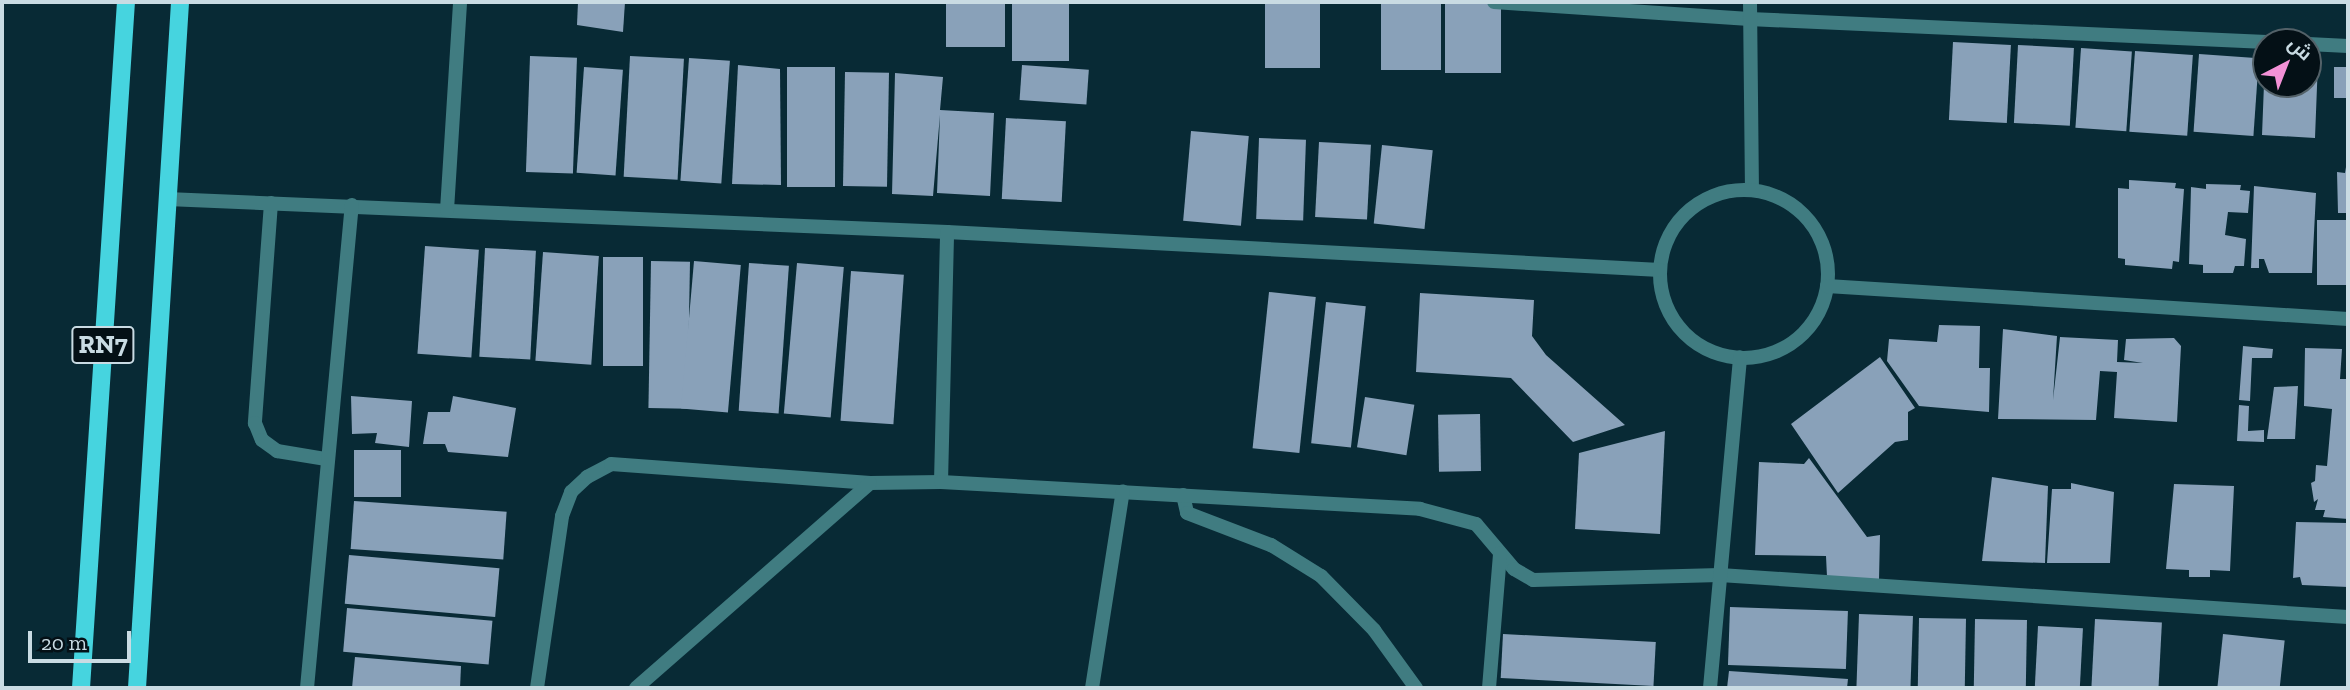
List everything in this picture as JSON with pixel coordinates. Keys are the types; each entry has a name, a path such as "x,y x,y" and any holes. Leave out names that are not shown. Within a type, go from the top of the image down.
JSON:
{"main road":[{"name":"RN7","path":"81,688 125,2"},
{"name":"RN7","path":"137,688 180,2"}],"street":[{"path":"447,210 460,2"},
{"path":"1494,2 1749,19 2252,42"},
{"path":"1749,2 1752,190"},
{"path":"2322,45 2348,46"},
{"path":"1752,190 1778,197 1801,211 1818,233 1827,258 1827,286 1821,309 1788,345 1765,355 1740,358 1699,345 1682,330 1670,313 1660,270 1665,243 1679,220 1712,197 1752,190"},
{"path":"167,199 947,232 1660,270"},
{"path":"271,203 255,423 262,440 277,451 326,459"},
{"path":"307,688 326,459 352,205"},
{"path":"941,482 947,232"},
{"path":"1827,286 2348,319"},
{"path":"1710,688 1740,358"},
{"path":"537,688 554,549 571,492 587,477 611,464 870,483 941,482 1420,509 1476,524 1500,552 1533,580 1720,575 2348,617"},
{"path":"636,688 870,483"},
{"path":"1091,688 1123,491"},
{"path":"1183,495 1187,513 1271,545 1321,576 1374,630 1416,688"},
{"path":"1489,688 1500,552"}],"building":[{"path":"578,2 625,2 623,32 577,25"},
{"path":"946,2 1005,2 1005,47 946,47"},
{"path":"1012,2 1069,2 1069,61 1012,61"},
{"path":"1265,2 1320,2 1320,68 1265,68"},
{"path":"1381,2 1441,2 1441,70 1381,70"},
{"path":"1445,2 1501,2 1501,73 1445,73"},
{"path":"1953,42 2011,45 2007,123 1949,120"},
{"path":"2018,45 2074,48 2070,126 2014,123"},
{"path":"2081,48 2132,52 2126,131 2075,128"},
{"path":"2135,51 2193,55 2187,136 2129,132"},
{"path":"2199,54 2252,58 2252,98 2256,98 2253,136 2194,132"},
{"path":"530,56 577,58 573,174 526,172"},
{"path":"630,56 684,59 678,180 624,177"},
{"path":"689,58 730,61 721,184 680,181"},
{"path":"738,65 780,69 781,185 732,184"},
{"path":"1022,65 1089,70 1086,105 1020,100"},
{"path":"584,67 623,70 616,175 577,173"},
{"path":"787,67 835,67 835,187 787,187"},
{"path":"2334,67 2348,67 2348,98 2334,98"},
{"path":"845,72 889,73 887,187 843,186"},
{"path":"895,73 943,77 940,110 994,113 990,196 937,193 940,115 933,196 892,194"},
{"path":"2263,98 2317,98 2315,138 2262,135"},
{"path":"1006,118 1066,121 1062,202 1002,199"},
{"path":"1191,131 1249,136 1241,226 1183,221"},
{"path":"1259,138 1306,140 1303,221 1256,219"},
{"path":"1319,142 1371,145 1367,220 1315,217"},
{"path":"1382,145 1433,150 1424,229 1374,224"},
{"path":"2347,161 2348,213 2338,213 2337,172 2345,173"},
{"path":"2129,180 2176,183 2175,188 2184,189 2179,262 2173,261 2172,269 2125,265 2125,259 2118,258 2118,188 2129,189"},
{"path":"2206,184 2241,185 2240,190 2250,191 2248,213 2228,212 2225,235 2246,239 2244,266 2235,266 2233,273 2203,273 2203,265 2189,264 2191,187 2206,189"},
{"path":"2254,186 2316,193 2312,273 2269,273 2264,259 2259,259 2259,268 2251,268"},
{"path":"2317,220 2348,220 2348,285 2317,285"},
{"path":"425,246 479,250 471,358 417,354"},
{"path":"485,248 536,251 530,360 479,357"},
{"path":"543,252 599,256 591,365 535,361"},
{"path":"603,257 643,257 643,366 603,366"},
{"path":"651,261 690,262 687,409 648,408"},
{"path":"694,261 741,265 728,413 681,408"},
{"path":"749,263 789,266 779,413 739,411"},
{"path":"797,263 844,267 831,418 784,413"},
{"path":"851,271 904,275 893,424 841,421"},
{"path":"1269,292 1316,297 1299,453 1253,448"},
{"path":"1420,293 1534,300 1532,336 1546,355 1625,425 1573,442 1511,378 1416,372"},
{"path":"1326,302 1366,306 1351,447 1311,443"},
{"path":"1939,325 1980,326 1979,368 1990,368 1989,412 1919,406 1887,361 1889,339 1937,342"},
{"path":"2003,329 2057,336 2053,400 2060,337 2118,340 2117,362 2143,363 2124,360 2126,339 2174,338 2181,346 2177,422 2114,418 2117,372 2100,371 2096,420 1998,419"},
{"path":"2243,346 2273,349 2272,358 2252,358 2250,401 2239,400"},
{"path":"2305,348 2342,349 2340,379 2348,379 2348,519 2323,517 2325,510 2315,510 2318,499 2314,502 2311,483 2315,481 2316,465 2327,466 2332,409 2304,406"},
{"path":"1880,357 1915,408 1908,412 1908,440 1895,442 1838,493 1791,424"},
{"path":"2298,386 2295,439 2267,439 2274,387"},
{"path":"351,396 412,401 409,447 375,443 377,433 352,434"},
{"path":"453,396 516,408 508,457 448,452 445,444 423,444 428,412 450,412"},
{"path":"1365,397 1414,405 1406,455 1357,447"},
{"path":"2239,405 2249,406 2248,431 2264,430 2264,442 2237,441"},
{"path":"1480,414 1481,471 1439,472 1438,415"},
{"path":"1665,431 1660,534 1575,529 1579,453"},
{"path":"354,450 401,450 401,497 354,497"},
{"path":"1809,458 1867,537 1880,535 1879,580 1827,577 1826,556 1755,555 1759,462 1804,464"},
{"path":"1992,477 2048,486 2045,563 1982,561"},
{"path":"2071,483 2114,492 2110,563 2047,563 2052,489 2071,489"},
{"path":"2174,484 2234,486 2230,571 2210,570 2210,577 2189,577 2189,570 2166,569"},
{"path":"354,501 507,512 503,560 351,549"},
{"path":"2296,522 2348,523 2348,587 2302,585 2300,577 2293,578"},
{"path":"349,555 499,568 495,617 345,604"},
{"path":"1730,607 1848,611 1846,669 1728,665"},
{"path":"347,608 492,621 489,665 343,652"},
{"path":"1859,614 1913,616 1910,688 1856,688"},
{"path":"1919,618 1966,619 1965,688 1918,688"},
{"path":"1975,619 2027,620 2026,688 1974,688"},
{"path":"2095,619 2162,623 2158,688 2091,688"},
{"path":"2038,626 2083,628 2080,688 2035,688"},
{"path":"1503,634 1656,642 1653,686 1501,678"},
{"path":"2223,634 2285,640 2280,688 2217,688"},
{"path":"355,657 461,666 460,688 352,688"},
{"path":"1729,671 1848,679 1847,688 1727,688"}]}
